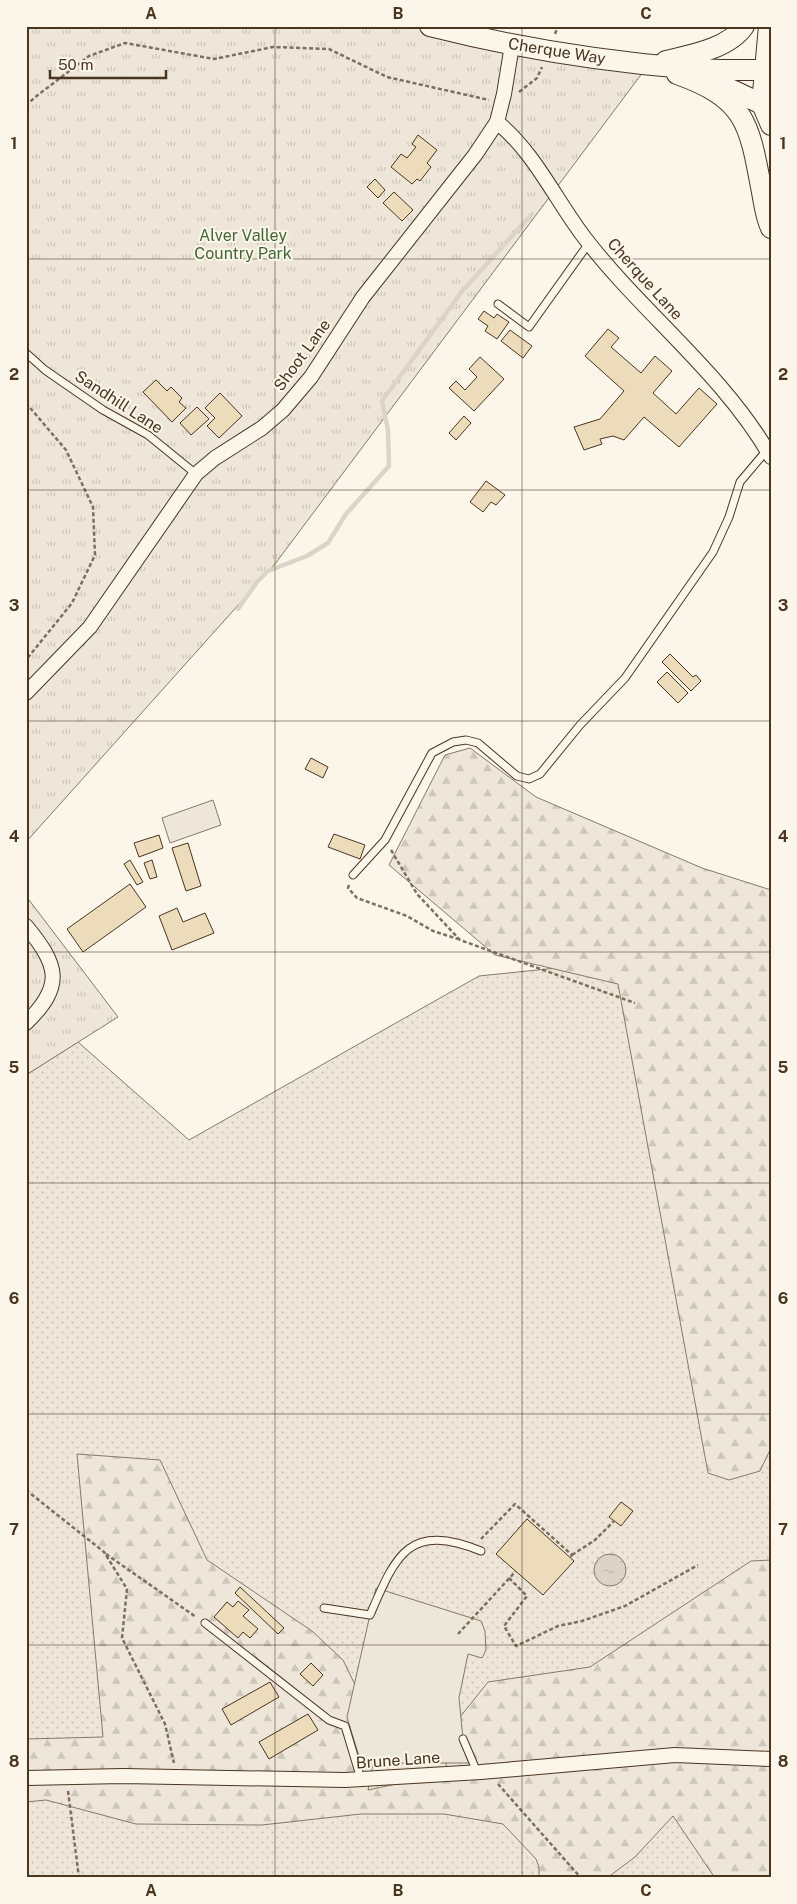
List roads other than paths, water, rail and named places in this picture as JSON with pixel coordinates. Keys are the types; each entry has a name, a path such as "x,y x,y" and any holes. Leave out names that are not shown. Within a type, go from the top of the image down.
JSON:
{"street":[{"name":"Cherque Way","path":"430,26 549,52 686,69 768,70"},
{"path":"650,64 701,53 740,33 744,26"},
{"path":"769,26 767,106 771,126"},
{"name":"Shoot Lane","path":"26,693 90,626 196,474 215,458 262,428 283,410 311,377 363,297 475,155 497,122 502,104 512,44"},
{"path":"650,64 704,84 727,100 744,120 754,145 771,228"},
{"name":"Cherque Way","path":"686,69 767,106"},
{"name":"Cherque Lane","path":"497,122 516,138 589,243 727,394 769,453"},
{"path":"26,926 49,957 52,975 50,996 26,1023"},
{"name":"Brune Lane","path":"26,1778 361,1779 482,1772 675,1755 771,1759"}],"lane":[{"path":"498,304 529,327 589,243"},
{"name":"Sandhill Lane","path":"26,352 46,370 103,410 148,435 196,474"},
{"path":"353,875 387,836 432,753 453,742 466,740 478,743 518,776 529,779 540,774 580,725 625,678 713,552 729,517 740,482 769,453"},
{"path":"324,1608 370,1614 390,1568 403,1552 419,1544 434,1540 460,1542 477,1549"},
{"path":"205,1623 329,1720 345,1726 361,1779"},
{"path":"463,1739 482,1772"}],"water":[{"path":"610,1554 616,1555 621,1559 625,1564 625,1576 621,1581 616,1585 610,1586 604,1585 599,1581 595,1576 594,1570 595,1564 599,1559 604,1555"}],"waterway":[{"path":"238,609 257,582 268,571 307,556 328,543 346,514 389,466 388,430 382,401 463,290 532,214"}],"park label":[{"name":"Alver Valley Country Park","path":"243,244"}]}
